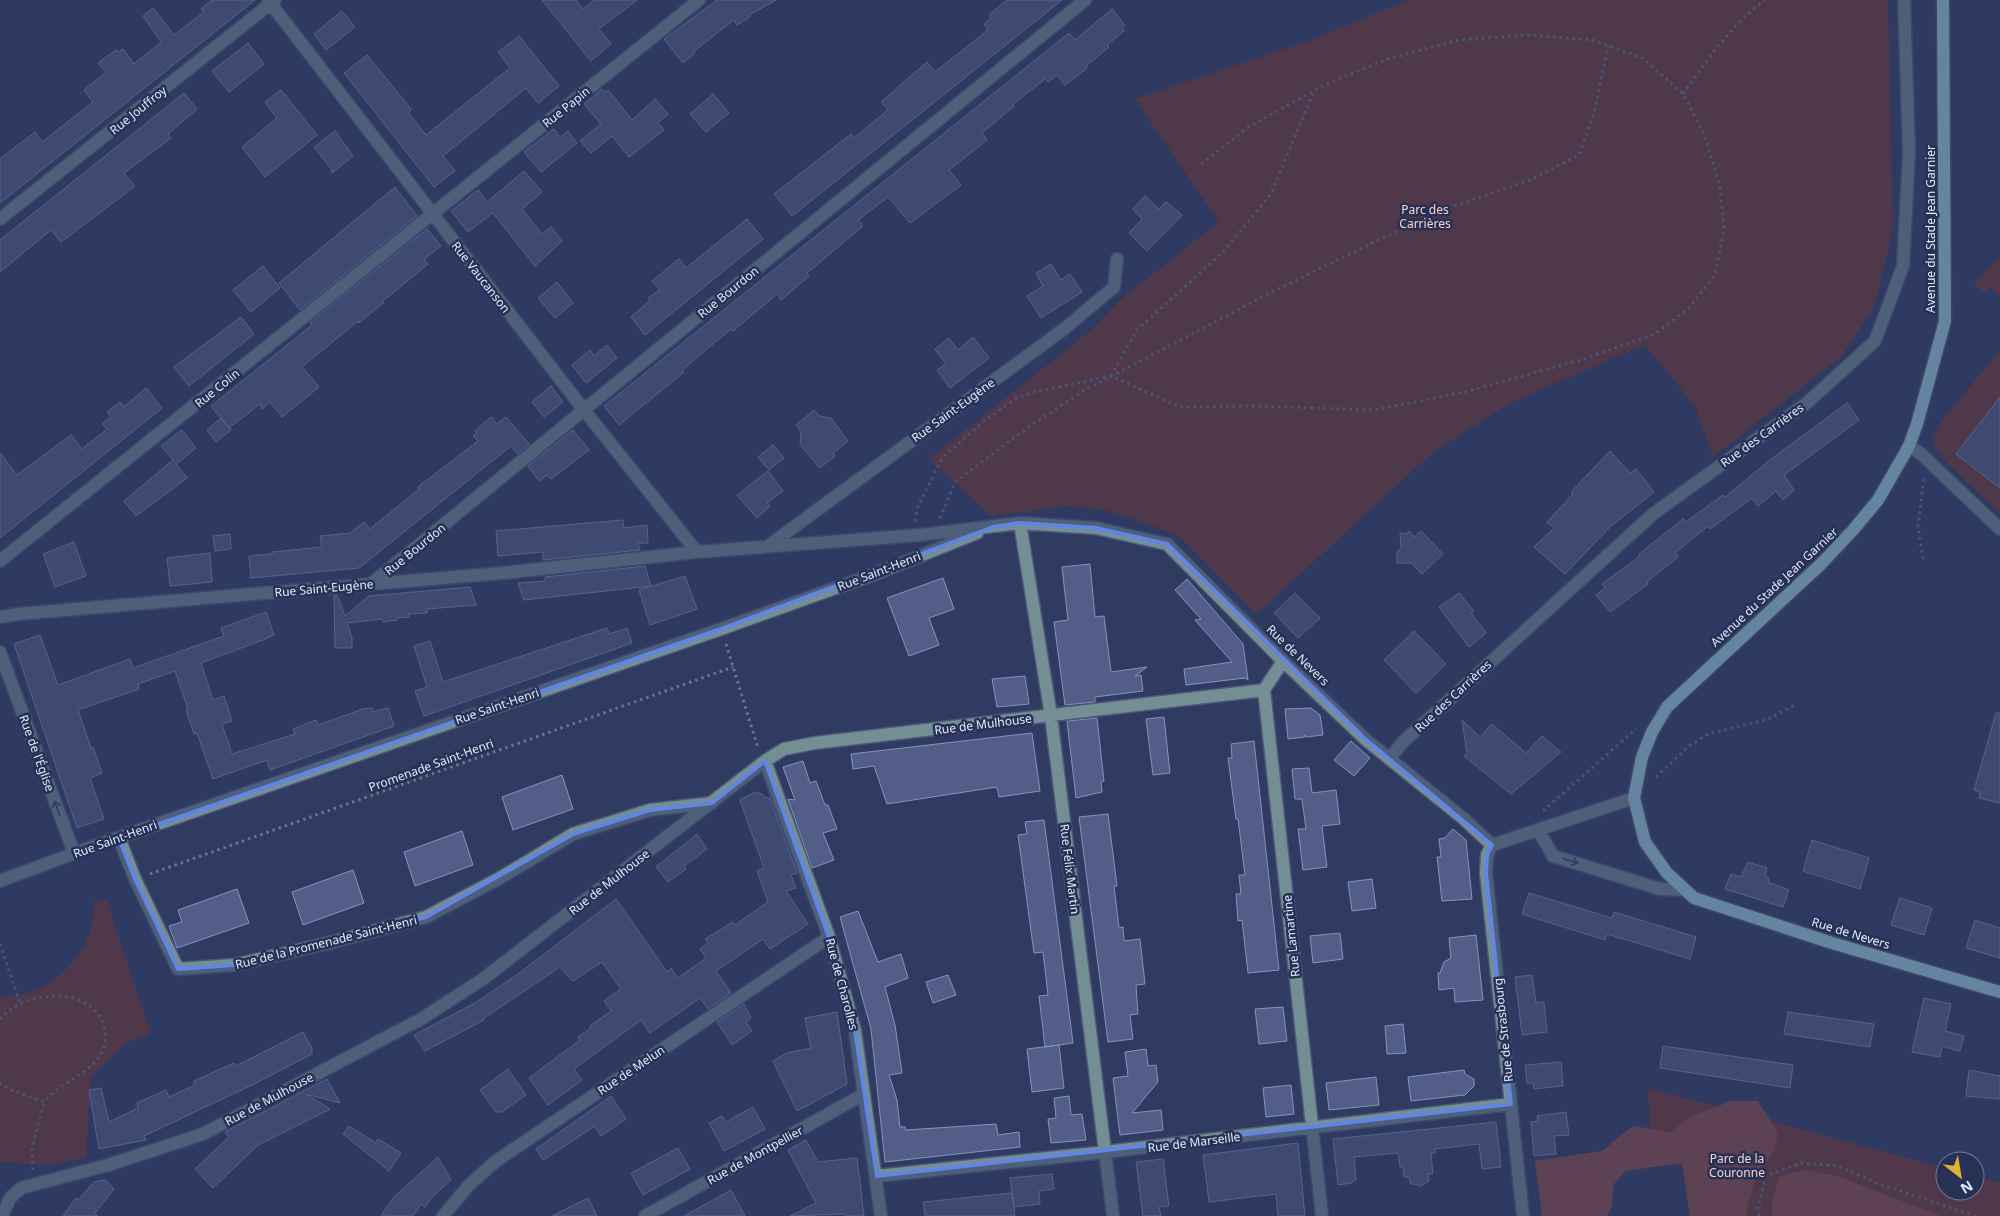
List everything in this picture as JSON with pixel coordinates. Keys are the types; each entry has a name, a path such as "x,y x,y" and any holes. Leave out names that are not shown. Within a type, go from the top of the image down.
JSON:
{"main road":[{"name":"Avenue du Stade Jean Garnier","path":"1690,894 1667,874 1645,842 1634,798 1642,757 1652,732 1667,708 1821,564 1853,530 1878,500 1909,446 1917,424 1945,322 1943,0"},
{"name":"Rue de Nevers","path":"1690,894 1832,943 2000,992"}],"street":[{"name":"Rue Papin","path":"433,215 699,0"},
{"name":"Rue Bourdon","path":"371,584 1085,0"},
{"name":"Rue des Carrières","path":"1390,758 1404,742 1653,514 1808,402 1875,341 1903,266 1909,153 1904,0"},
{"name":"Rue Vaucanson","path":"271,1 433,215 697,552"},
{"name":"Rue Jouffroy","path":"0,219 271,1"},
{"name":"Rue Colin","path":"0,561 433,215"},
{"name":"Rue Saint-Eugène","path":"767,547 1064,329 1114,287 1118,259"},
{"path":"1909,446 1929,462 2000,529"},
{"name":"Rue de Nevers","path":"1020,523 1096,528 1167,544 1283,661 1365,739 1464,819 1492,845"},
{"name":"Rue Saint-Eugène","path":"0,617 502,573 697,552 912,535 1020,523"},
{"name":"Rue Félix Martin","path":"1020,523 1051,716 1113,1216"},
{"name":"Rue Saint-Henri","path":"0,881 722,629 877,573 993,527"},
{"name":"Rue de l'Église","path":"0,652 74,854"},
{"path":"1264,690 1283,661"},
{"name":"Rue de Mulhouse","path":"2,1216 10,1198 21,1188 108,1166 203,1134 421,1019 483,979 764,762 784,749 1264,690"},
{"name":"Rue Lamartine","path":"1264,690 1322,1216"},
{"name":"Rue de Charolles","path":"764,762 829,936 855,1031 877,1176 881,1216"},
{"path":"1492,845 1634,798"},
{"name":"Rue de la Promenade Saint-Henri","path":"120,838 135,880 178,969 234,965 334,942 426,916 500,878 573,834 650,810 712,803"},
{"name":"Rue de Nevers","path":"1538,830 1553,856 1660,889 1690,894"},
{"name":"Rue de Strasbourg","path":"1492,845 1487,855 1486,872 1523,1216"},
{"name":"Rue de Melun","path":"443,1216 469,1185 496,1162 829,936"},
{"name":"Rue de Montpellier","path":"644,1216 864,1094"},
{"name":"Rue de Marseille","path":"877,1176 1105,1152 1511,1104"}],"path":[{"path":"1682,94 1717,46 1748,12 1765,0"},
{"path":"912,535 918,506 944,457 982,422 1015,399 1034,392 1111,376 1180,407 1256,406 1374,410 1465,392 1584,359 1655,334 1690,307 1715,275 1724,229 1720,188 1706,139 1682,94 1642,58 1592,40 1527,35 1459,40 1388,59 1314,90 1247,128 1200,166"},
{"path":"941,532 939,520 955,482 1037,421 1083,391 1276,290 1434,213 1530,180 1579,154 1594,112 1608,46"},
{"path":"1111,376 1137,330 1225,250 1271,194 1314,90"},
{"path":"1923,559 1918,526 1923,482 1929,462"},
{"path":"722,629 764,762"},
{"name":"Promenade Saint-Henri","path":"135,880 733,667"},
{"path":"1656,777 1688,746 1708,734 1766,720 1797,704"},
{"path":"1541,813 1626,736 1640,727"},
{"path":"0,944 20,1003"},
{"path":"0,1019 20,1003 33,998 58,996 75,999 91,1007 103,1020 106,1035 103,1052 93,1065 57,1089 44,1102 32,1149 34,1184"},
{"path":"0,1083 11,1090 44,1102"},
{"path":"1758,1216 1758,1208 1766,1176 1801,1163 1838,1166 1874,1182 1975,1216"}],"highlighted area":[{"path":"1020,523 1096,528 1167,544 1365,739 1492,845 1487,855 1486,873 1511,1104 877,1176 855,1031 829,937 765,761 712,803 650,810 573,834 426,917 234,965 178,969 135,879 119,838 721,629 993,527"}],"green space":[{"name":"Parc des Carrières","path":"1409,0 1888,0 1893,228 1874,307 1842,356 1713,457 1695,406 1645,345 1512,402 1433,452 1257,614 1181,538 1151,525 1105,510 1067,506 992,516 929,459 1090,331 1121,299 1219,222 1135,99 1308,41"},
{"path":"2000,256 2000,297 1990,287 1984,293 1974,283"},
{"path":"2000,350 2000,513 1946,462 1934,445 1935,435 1942,421"},
{"path":"106,899 151,1034 127,1042 91,1077 86,1158 47,1165 0,1162 0,997 28,993 41,988 64,972 82,950 90,933 94,902"},
{"name":"Parc de la Couronne","path":"1648,1088 1935,1165 1935,1201 1985,1201 1985,1179 2000,1183 2000,1216 1690,1216 1682,1163 1538,1182 1535,1161 1651,1143"},
{"path":"1731,1101 1758,1101 1778,1133 1774,1151 1757,1174 1747,1209 1747,1216 1690,1216 1682,1163 1625,1171 1613,1185 1612,1207 1607,1216 1542,1216 1535,1161 1602,1151 1633,1126 1671,1132 1690,1117"},
{"path":"1806,1170 1837,1176 1941,1216 1772,1216 1772,1199 1780,1176"}],"building":[{"path":"212,0 255,0 0,203 0,159 35,132 42,142 93,102 84,90 106,72 98,63 116,50 118,52 123,49 134,64 161,42 143,16 153,8 174,35 204,12 201,9"},
{"path":"542,0 576,0 583,9 594,0 637,0 599,29 611,44 591,61"},
{"path":"717,0 776,0 749,15 750,17 737,25 734,20 694,51 695,53 683,63 664,39"},
{"path":"1007,0 1062,0 792,216 774,194 851,134 854,138 888,110 881,102 927,62 935,72 988,30 984,24 990,19 990,14"},
{"path":"1112,9 1125,25 1122,28 1124,31 1107,45 1109,47 1086,66 1087,68 1065,85 1057,75 1048,82 1045,79 1013,104 1014,106 982,133 987,140 949,170 961,185 910,223 888,197 858,220 863,226 807,273 809,276 781,300 777,294 733,331 731,329 682,370 684,372 619,425 604,406 1069,33 1075,40"},
{"path":"342,11 355,27 326,50 314,34"},
{"path":"519,36 559,86 538,103 526,88 443,156 455,171 434,187 344,73 367,55 411,109 409,114 426,135 510,68 498,52"},
{"path":"248,43 264,64 229,92 212,71"},
{"path":"602,89 605,92 608,90 632,120 655,99 668,114 658,123 664,130 629,157 612,136 591,153 580,141 601,124 584,104"},
{"path":"281,90 317,135 265,177 242,147 277,118 265,102"},
{"path":"184,93 197,109 168,134 171,138 124,173 135,186 61,242 51,230 0,272 0,240"},
{"path":"713,94 729,113 706,132 690,114"},
{"path":"554,129 560,137 568,131 577,143 541,172 524,152"},
{"path":"335,131 353,156 332,173 332,170 314,147"},
{"path":"524,171 542,192 522,209 542,234 551,227 562,241 535,266 493,213 468,232 451,211 478,190 487,202"},
{"path":"395,187 417,216 300,310 279,283"},
{"path":"1145,196 1159,209 1166,202 1182,215 1147,251 1129,233 1142,219 1133,209"},
{"path":"747,219 763,239 645,335 631,317 650,301 648,298 660,290 652,281 679,259 686,268"},
{"path":"427,229 441,246 424,259 428,264 359,323 358,321 302,367 319,387 282,417 270,402 262,409 260,404 229,428 211,406 312,325 310,322"},
{"path":"1051,264 1061,280 1070,274 1082,292 1041,318 1027,296 1043,286 1036,273"},
{"path":"263,266 280,288 251,312 233,290"},
{"path":"557,282 573,303 555,318 538,298"},
{"path":"241,317 254,334 189,386 174,367"},
{"path":"973,337 989,358 950,388 937,370 946,364 935,349 949,338 958,350"},
{"path":"607,345 617,358 586,383 572,365 590,350 594,356"},
{"path":"551,386 563,402 544,417 532,402"},
{"path":"146,388 162,408 0,538 0,453 17,475 71,435 82,449 107,429 102,424 111,417 107,412 120,402 124,407"},
{"path":"2000,397 2000,488 1956,454"},
{"path":"1847,403 1859,420 1784,475 1794,490 1783,500 1776,491 1758,506 1752,498 1710,529 1708,526 1675,553 1678,557 1647,582 1648,584 1610,612 1596,595 1605,588 1602,584 1640,556 1639,554 1683,519 1686,522 1723,495 1725,497 1770,460"},
{"path":"814,410 819,416 831,418 848,441 833,453 835,456 820,468 800,445 801,432 796,425"},
{"path":"491,417 497,424 506,417 529,444 518,454 511,446 359,568 251,578 249,556 322,547 320,536 350,533 364,522 370,529 419,489 418,487 478,441 473,436 477,433 475,431"},
{"path":"221,418 231,430 216,442 207,430"},
{"path":"182,430 196,448 176,464 187,478 136,516 124,501 173,460 161,446"},
{"path":"573,430 589,450 551,479 547,475 539,481 528,466"},
{"path":"773,445 784,458 769,470 758,457"},
{"path":"1610,451 1630,473 1636,469 1654,492 1610,527 1565,574 1534,547 1554,528 1547,522 1573,494 1571,492"},
{"path":"768,471 783,491 767,503 770,506 757,518 737,495"},
{"path":"623,520 624,528 647,525 648,543 638,543 640,550 543,560 543,552 498,556 496,531"},
{"path":"1409,531 1414,537 1421,531 1443,554 1422,574 1411,563 1397,563 1397,552 1401,548 1400,533 1406,534"},
{"path":"230,534 231,549 215,551 213,536"},
{"path":"74,542 86,576 55,587 43,554"},
{"path":"210,553 212,582 170,586 167,558"},
{"path":"1090,564 1095,617 1104,616 1111,672 1147,667 1135,676 1141,675 1143,691 1095,697 1095,702 1065,705 1054,622 1068,620 1062,567"},
{"path":"645,566 651,586 524,600 518,583 545,581 545,577"},
{"path":"685,576 697,609 650,625 639,590"},
{"path":"943,578 954,609 929,618 939,645 909,656 887,598"},
{"path":"1187,579 1243,644 1248,680 1245,678 1186,685 1184,669 1232,662 1195,620 1201,619 1175,590"},
{"path":"470,587 476,605 427,609 427,613 408,614 409,617 383,622 382,619 347,623 352,638 352,648 335,648 334,595 337,595 345,616 369,596"},
{"path":"1295,593 1320,618 1298,638 1274,613"},
{"path":"1459,593 1474,611 1471,613 1486,633 1469,647 1439,607"},
{"path":"266,612 274,635 201,663 213,700 224,696 232,721 222,724 232,754 295,734 293,729 316,720 318,725 363,709 372,708 373,712 388,708 394,726 270,770 267,760 213,779 197,733 194,734 175,671 138,684 139,689 78,710 102,773 90,778 104,819 77,828 14,644 40,635 58,685 130,659 133,668 224,636 221,628"},
{"path":"607,628 609,634 627,628 632,643 424,716 415,691 427,687 414,646 430,641 443,682"},
{"path":"1414,631 1446,664 1416,693 1384,660"},
{"path":"1025,676 1029,704 997,707 992,679"},
{"path":"1311,708 1320,715 1323,735 1307,737 1305,735 1305,737 1288,739 1285,709"},
{"path":"1996,713 2000,713 2000,803 1979,798 1980,792 1974,790"},
{"path":"1164,717 1170,773 1153,775 1146,719"},
{"path":"1097,718 1104,781 1101,782 1102,792 1076,798 1067,721"},
{"path":"1462,720 1480,737 1492,724 1526,753 1542,736 1561,752 1511,794 1464,756 1467,753"},
{"path":"1032,733 1040,791 999,797 997,787 887,804 874,766 853,769 851,754"},
{"path":"1254,741 1279,970 1248,973 1242,920 1238,921 1236,894 1241,894 1239,875 1245,875 1228,758 1232,758 1231,744"},
{"path":"1351,741 1370,758 1354,776 1334,760"},
{"path":"803,761 810,783 816,781 837,829 823,833 834,860 812,868 788,799 795,800 783,767"},
{"path":"1309,768 1312,793 1336,790 1340,824 1322,826 1327,867 1303,870 1298,829 1306,829 1302,799 1295,799 1292,769"},
{"path":"562,775 573,809 513,830 502,797"},
{"path":"755,792 770,798 797,873 791,875 796,888 786,891 808,924 770,949 763,939 716,971 731,993 708,1009 700,998 650,1033 641,1020 574,1069 582,1080 548,1105 529,1078 580,1040 578,1037 611,1011 604,1001 621,989 602,962 573,981 560,967 484,1018 484,1020 425,1051 414,1035 475,1003 518,974 616,899 667,972 671,968 678,978 706,958 700,949 708,943 705,939 733,922 735,925 768,902 757,871 764,868 740,800"},
{"path":"1108,814 1117,886 1114,886 1119,928 1123,927 1124,941 1140,939 1145,984 1136,985 1138,1014 1130,1015 1133,1039 1108,1042 1079,817"},
{"path":"1044,820 1073,1043 1045,1047 1039,996 1048,995 1043,952 1034,953 1018,835 1027,834 1025,822"},
{"path":"1453,829 1466,840 1472,899 1442,901 1437,857 1441,857 1439,839 1445,838"},
{"path":"462,831 473,865 415,886 404,852"},
{"path":"697,834 707,849 684,866 686,869 668,882 656,867"},
{"path":"1812,840 1869,858 1860,889 1803,871"},
{"path":"1748,862 1767,868 1765,876 1769,878 1768,882 1789,890 1783,907 1725,889 1731,874 1741,877"},
{"path":"353,870 364,903 303,925 292,892"},
{"path":"1372,879 1376,908 1352,911 1348,882"},
{"path":"237,889 249,923 177,948 169,926 182,922 178,910"},
{"path":"1529,893 1612,918 1614,912 1696,937 1690,959 1607,934 1605,940 1522,914"},
{"path":"1900,898 1932,908 1924,935 1891,925"},
{"path":"858,911 878,962 901,954 908,978 885,987 895,1025 902,1073 889,1075 897,1100 900,1127 905,1127 906,1130 996,1124 998,1135 1019,1132 1020,1147 885,1162 871,1029 840,917"},
{"path":"1975,920 2000,928 2000,958 1966,948"},
{"path":"1340,933 1343,959 1313,963 1310,936"},
{"path":"1476,935 1483,1000 1455,1002 1454,988 1439,990 1438,973 1440,973 1444,962 1451,958 1449,938"},
{"path":"948,975 956,995 933,1003 926,982"},
{"path":"1532,975 1536,1003 1544,1002 1547,1032 1522,1035 1515,977"},
{"path":"1924,998 1951,1004 1945,1031 1964,1036 1960,1051 1942,1046 1940,1057 1912,1052"},
{"path":"744,1004 751,1018 746,1022 752,1031 732,1045 717,1022"},
{"path":"1283,1007 1287,1041 1259,1044 1255,1009"},
{"path":"837,1012 847,1084 797,1111 773,1061 787,1053 811,1048 805,1018"},
{"path":"1788,1012 1874,1024 1870,1047 1784,1034"},
{"path":"1403,1024 1406,1053 1387,1054 1385,1026"},
{"path":"303,1032 312,1048 312,1054 254,1084 144,1136 146,1140 99,1149 89,1090 101,1088 109,1122 138,1108 137,1103 166,1090 169,1097 195,1085 194,1081 234,1063 236,1066"},
{"path":"1059,1045 1064,1088 1032,1092 1027,1049"},
{"path":"1663,1046 1793,1065 1790,1088 1660,1068"},
{"path":"1146,1049 1148,1066 1156,1065 1158,1082 1132,1113 1161,1110 1163,1130 1120,1135 1113,1078 1128,1076 1125,1052"},
{"path":"1561,1062 1563,1086 1534,1089 1533,1083 1527,1083 1525,1065"},
{"path":"508,1069 526,1095 502,1112 496,1112 480,1090"},
{"path":"1464,1070 1465,1074 1474,1079 1474,1086 1465,1095 1411,1101 1408,1077"},
{"path":"1969,1070 2000,1076 2000,1099 1966,1096"},
{"path":"1376,1077 1379,1105 1329,1110 1326,1083"},
{"path":"327,1079 340,1103 306,1094 330,1109 258,1145 213,1188 195,1169 229,1137 225,1132"},
{"path":"1291,1085 1294,1114 1266,1117 1263,1088"},
{"path":"611,1096 626,1119 601,1136 595,1126 543,1160 536,1149"},
{"path":"1069,1096 1071,1115 1082,1114 1086,1140 1051,1143 1048,1119 1056,1118 1054,1098"},
{"path":"753,1107 765,1129 724,1151 709,1123 722,1116 726,1122"},
{"path":"1566,1112 1569,1135 1554,1136 1556,1154 1534,1156 1531,1122 1538,1121 1537,1116"},
{"path":"1496,1122 1501,1167 1482,1169 1479,1144 1435,1149 1435,1153 1431,1153 1433,1174 1428,1174 1429,1181 1421,1186 1410,1183 1409,1177 1404,1177 1403,1166 1400,1167 1398,1153 1354,1157 1356,1180 1352,1181 1352,1183 1338,1185 1333,1139"},
{"path":"349,1126 376,1143 378,1139 401,1153 389,1171 343,1134"},
{"path":"806,1140 818,1162 857,1158 864,1216 846,1216 845,1214 790,1216 816,1203 788,1150"},
{"path":"1298,1143 1305,1216 1278,1216 1276,1194 1209,1202 1203,1155"},
{"path":"678,1148 690,1169 643,1195 631,1173"},
{"path":"438,1157 451,1180 433,1196 425,1207 421,1204 413,1216 381,1216 393,1198"},
{"path":"1163,1159 1169,1206 1159,1207 1161,1216 1143,1216 1136,1162"},
{"path":"1052,1174 1054,1189 1039,1191 1040,1204 1014,1207 1010,1178"},
{"path":"105,1180 114,1189 95,1213 98,1216 63,1216 76,1198 78,1200 94,1182"},
{"path":"731,1190 745,1216 684,1216"},
{"path":"1012,1193 1015,1216 925,1216 923,1202"},
{"path":"588,1198 597,1216 552,1216"}]}
